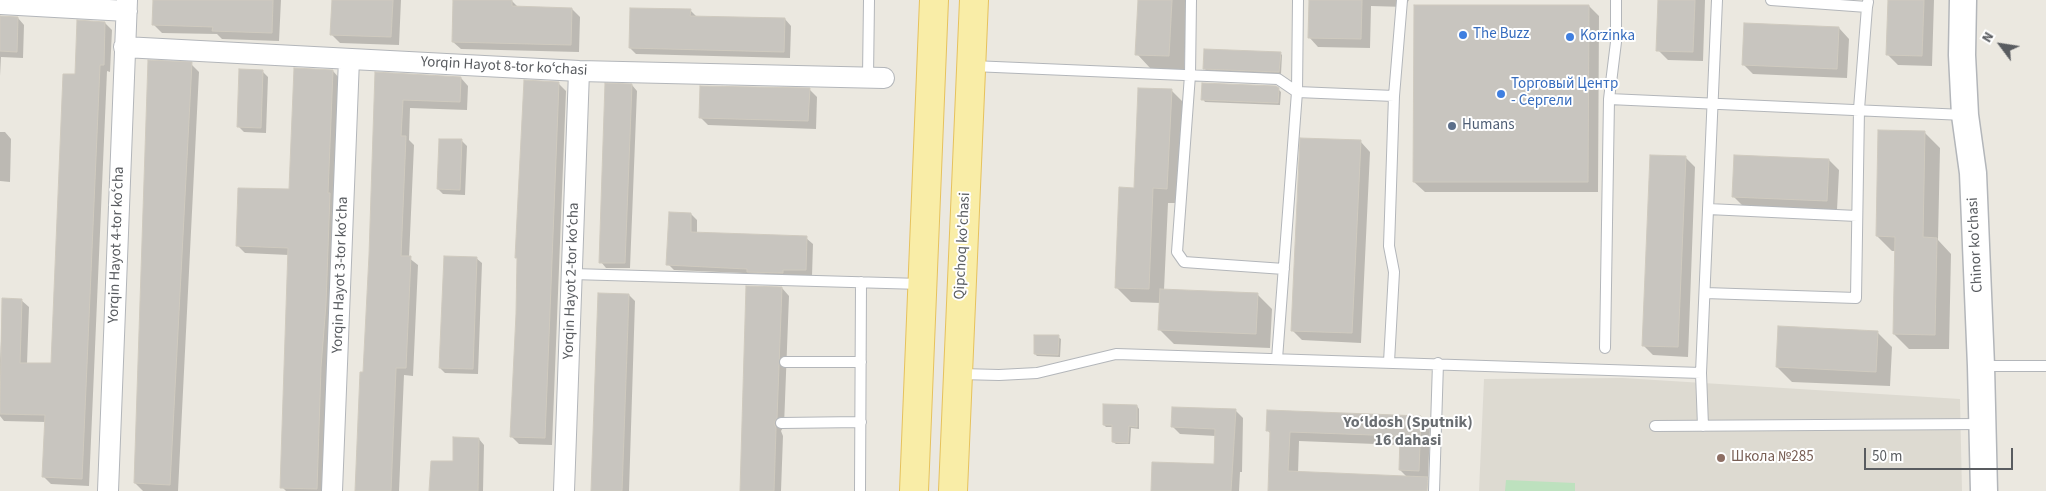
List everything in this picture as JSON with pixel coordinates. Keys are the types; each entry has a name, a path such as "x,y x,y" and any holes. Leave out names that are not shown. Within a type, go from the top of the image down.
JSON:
{"main road":[{"path":"914,491 934,0"},
{"name":"Qipchoq ko'chasi","path":"953,491 974,0"}],"street":[{"name":"Chinor ko'chasi","path":"1963,0 1962,55 1965,116 1973,173 1982,366 1984,491"},
{"path":"0,4 127,6"},
{"name":"Yorqin Hayot 4-tor koʻcha","path":"108,491 127,6"},
{"name":"Yorqin Hayot 8-tor koʻchasi","path":"124,47 579,71 876,77"},
{"name":"Yorqin Hayot 3-tor koʻcha","path":"332,491 349,58"},
{"name":"Yorqin Hayot 2-tor koʻcha","path":"564,491 579,71"}],"lane":[{"path":"869,0 876,77"},
{"path":"1192,0 1190,75 1177,252 1184,262 1284,269"},
{"path":"1278,359 1297,92 1298,0"},
{"path":"1389,362 1394,272 1389,246 1394,96 1402,0"},
{"path":"1605,348 1609,99 1616,42 1616,0"},
{"path":"1703,426 1701,373 1717,0"},
{"path":"1705,293 1856,298 1859,109 1868,3 1771,0"},
{"path":"971,66 1278,79 1297,92 1394,96"},
{"path":"1609,99 1859,109 1965,116"},
{"path":"1708,209 1857,216"},
{"path":"572,274 922,284"},
{"path":"860,491 861,282"},
{"path":"958,373 999,376 1036,373 1116,354 1701,373"},
{"path":"785,362 861,362"},
{"path":"1434,491 1438,363"},
{"path":"1982,366 2046,366"},
{"path":"781,424 860,422"},
{"path":"1655,426 1983,424"}],"shaded area":[{"name":"Школа №285","path":"1623,378 1960,399 1962,491 1479,491 1484,379"}],"green space":[{"path":"1506,480 1575,483 1575,491 1505,491"}],"building":[{"path":"153,0 273,0 272,33 212,31 213,27 152,25"},
{"path":"332,0 393,0 391,37 330,35"},
{"path":"453,0 512,0 512,6 572,8 571,45 452,42"},
{"path":"1138,0 1172,0 1169,56 1135,55"},
{"path":"1309,0 1362,0 1361,39 1308,38"},
{"path":"1658,0 1695,0 1693,52 1656,51"},
{"path":"1888,0 1924,0 1922,56 1886,55"},
{"name":"Торговый Центр - Сергели","path":"1414,5 1589,5 1588,182 1413,182"},
{"path":"630,8 691,9 690,16 785,18 784,52 629,48"},
{"path":"0,16 18,17 17,52 0,51"},
{"path":"77,20 105,22 104,65 100,65 82,479 42,477 45,415 0,414 2,298 22,299 20,363 51,363 63,74 75,74"},
{"path":"1744,23 1839,27 1837,69 1742,65"},
{"path":"1204,49 1281,52 1279,72 1203,69"},
{"path":"148,60 192,62 170,485 134,483"},
{"path":"294,68 333,70 326,304 321,367 317,489 280,488 288,248 236,246 238,188 289,189"},
{"path":"239,69 263,70 261,128 237,127"},
{"path":"375,72 461,77 460,102 403,100 401,136 406,136 401,256 411,256 406,368 396,368 391,491 355,491 360,372 363,372 369,255"},
{"path":"524,80 559,82 545,438 510,437 516,314 517,258 515,258"},
{"path":"605,83 632,84 625,263 599,263"},
{"path":"1202,83 1276,86 1279,88 1278,103 1201,100"},
{"path":"700,86 810,88 808,121 699,118"},
{"path":"1138,88 1172,89 1167,189 1153,188 1149,289 1115,288 1119,187 1134,188"},
{"path":"1878,130 1925,131 1923,237 1937,238 1935,335 1893,334 1895,237 1876,236"},
{"path":"1300,138 1361,140 1352,333 1291,331"},
{"path":"439,139 462,139 460,190 437,189"},
{"path":"1650,155 1686,156 1678,347 1642,346"},
{"path":"1734,155 1829,159 1827,201 1732,197"},
{"path":"669,212 691,213 691,232 807,236 806,270 783,270 783,273 747,272 747,269 666,265"},
{"path":"444,256 477,257 473,369 439,368"},
{"path":"746,286 782,287 777,418 774,423 776,428 774,491 740,491"},
{"path":"1160,289 1258,293 1256,334 1158,330"},
{"path":"598,293 629,294 622,491 591,491"},
{"path":"1778,326 1878,331 1876,372 1776,367"},
{"path":"1034,335 1059,335 1058,355 1034,354"},
{"path":"1103,404 1137,405 1137,427 1129,426 1128,443 1112,442 1112,425 1103,425"},
{"path":"1172,407 1236,409 1231,491 1151,491 1152,462 1214,464 1215,429 1171,427"},
{"path":"1267,410 1421,416 1419,471 1399,470 1400,436 1290,432 1288,471 1428,477 1427,491 1268,491 1270,431 1266,431"},
{"path":"453,437 479,438 478,491 429,491 431,461 453,461"}],"place":[{"name":"The Buzz","path":"1463,35"},
{"name":"Korzinka","path":"1570,37"},
{"name":"Торговый Центр - Сергели","path":"1501,94"},
{"name":"Humans","path":"1452,126"},
{"name":"Школа №285","path":"1721,458"}],"district":[{"name":"Yo‘ldosh (Sputnik) 16 dahasi","path":"1408,432"}]}
